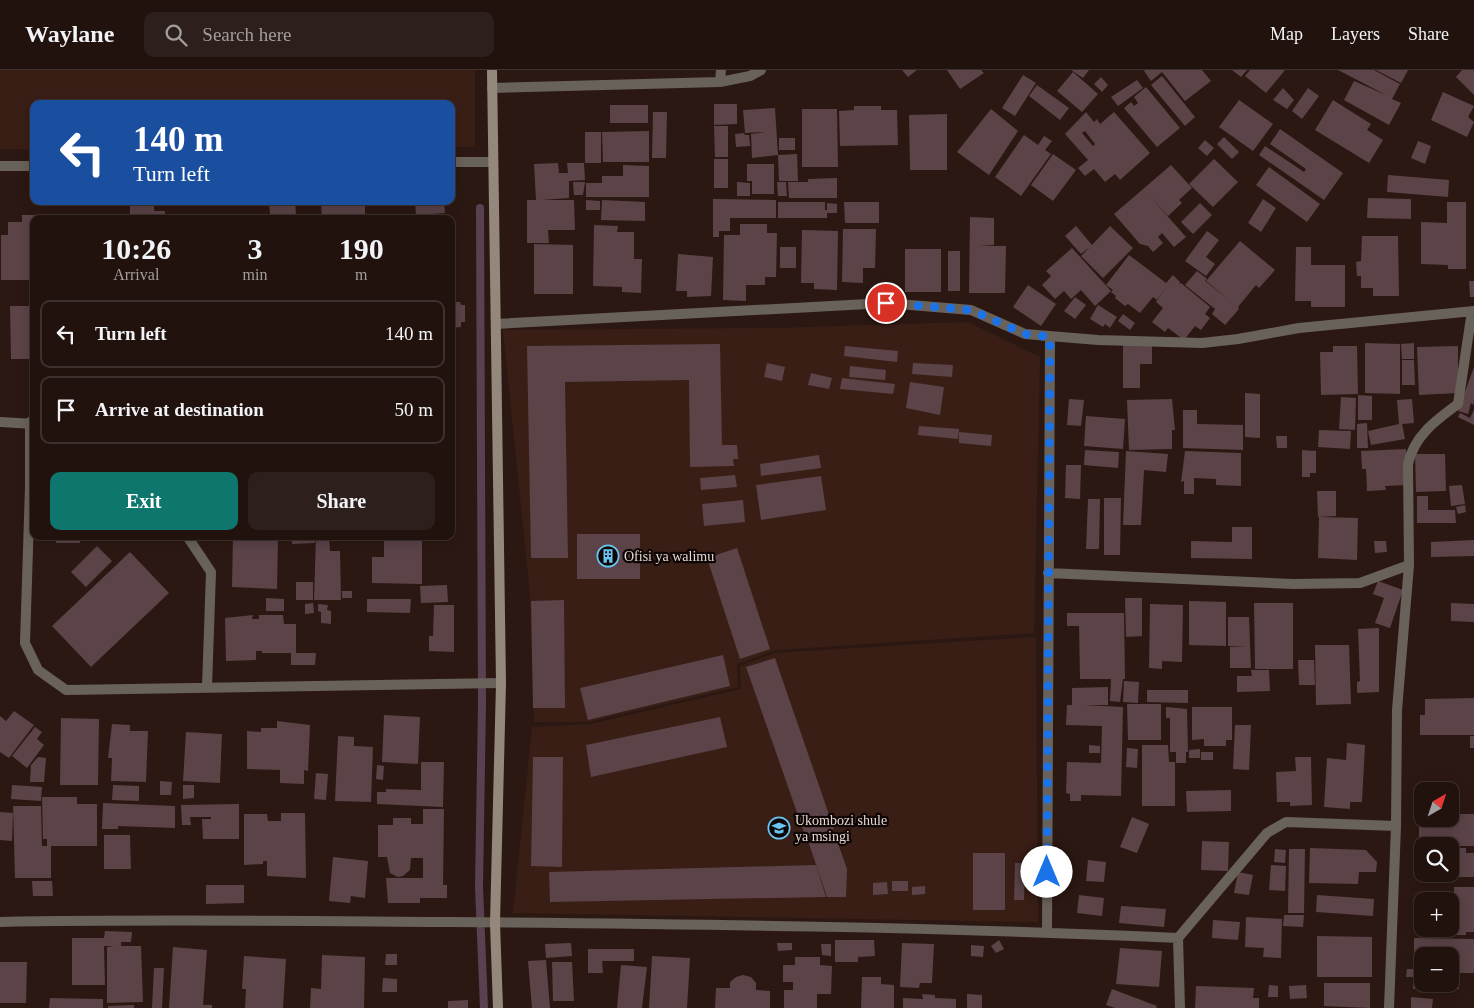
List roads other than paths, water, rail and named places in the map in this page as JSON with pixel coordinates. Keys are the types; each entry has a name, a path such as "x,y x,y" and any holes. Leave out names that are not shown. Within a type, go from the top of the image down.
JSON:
{"street":[{"path":"492,70 501,683 496,923 498,1008"},
{"path":"720,82 721,70"},
{"path":"492,88 720,82 750,76 761,70"},
{"path":"455,162 492,162"},
{"path":"0,166 30,166"},
{"path":"496,324 886,303 971,310 1025,334 1050,337 1202,343 1299,328 1473,311 1458,404 1424,431 1411,451 1408,464 1409,565 1397,710 1396,826 1389,1008"},
{"path":"1047,932 1050,337"},
{"path":"0,422 30,423"},
{"path":"30,488 25,643 38,670 66,690 501,683"},
{"path":"190,540 211,572 207,687"},
{"path":"1048,573 1302,584 1360,583 1409,565"},
{"path":"1180,1008 1178,938 1267,833 1286,822 1396,826"},
{"path":"0,922 101,920 496,923 1047,932 1178,938"}],"waterway":[{"path":"480,208 482,704 479,887 484,1008"}],"place":[{"name":"Ofisi ya walimu","path":"608,556"},
{"name":"Ukombozi shule ya msingi","path":"779,828"}]}
